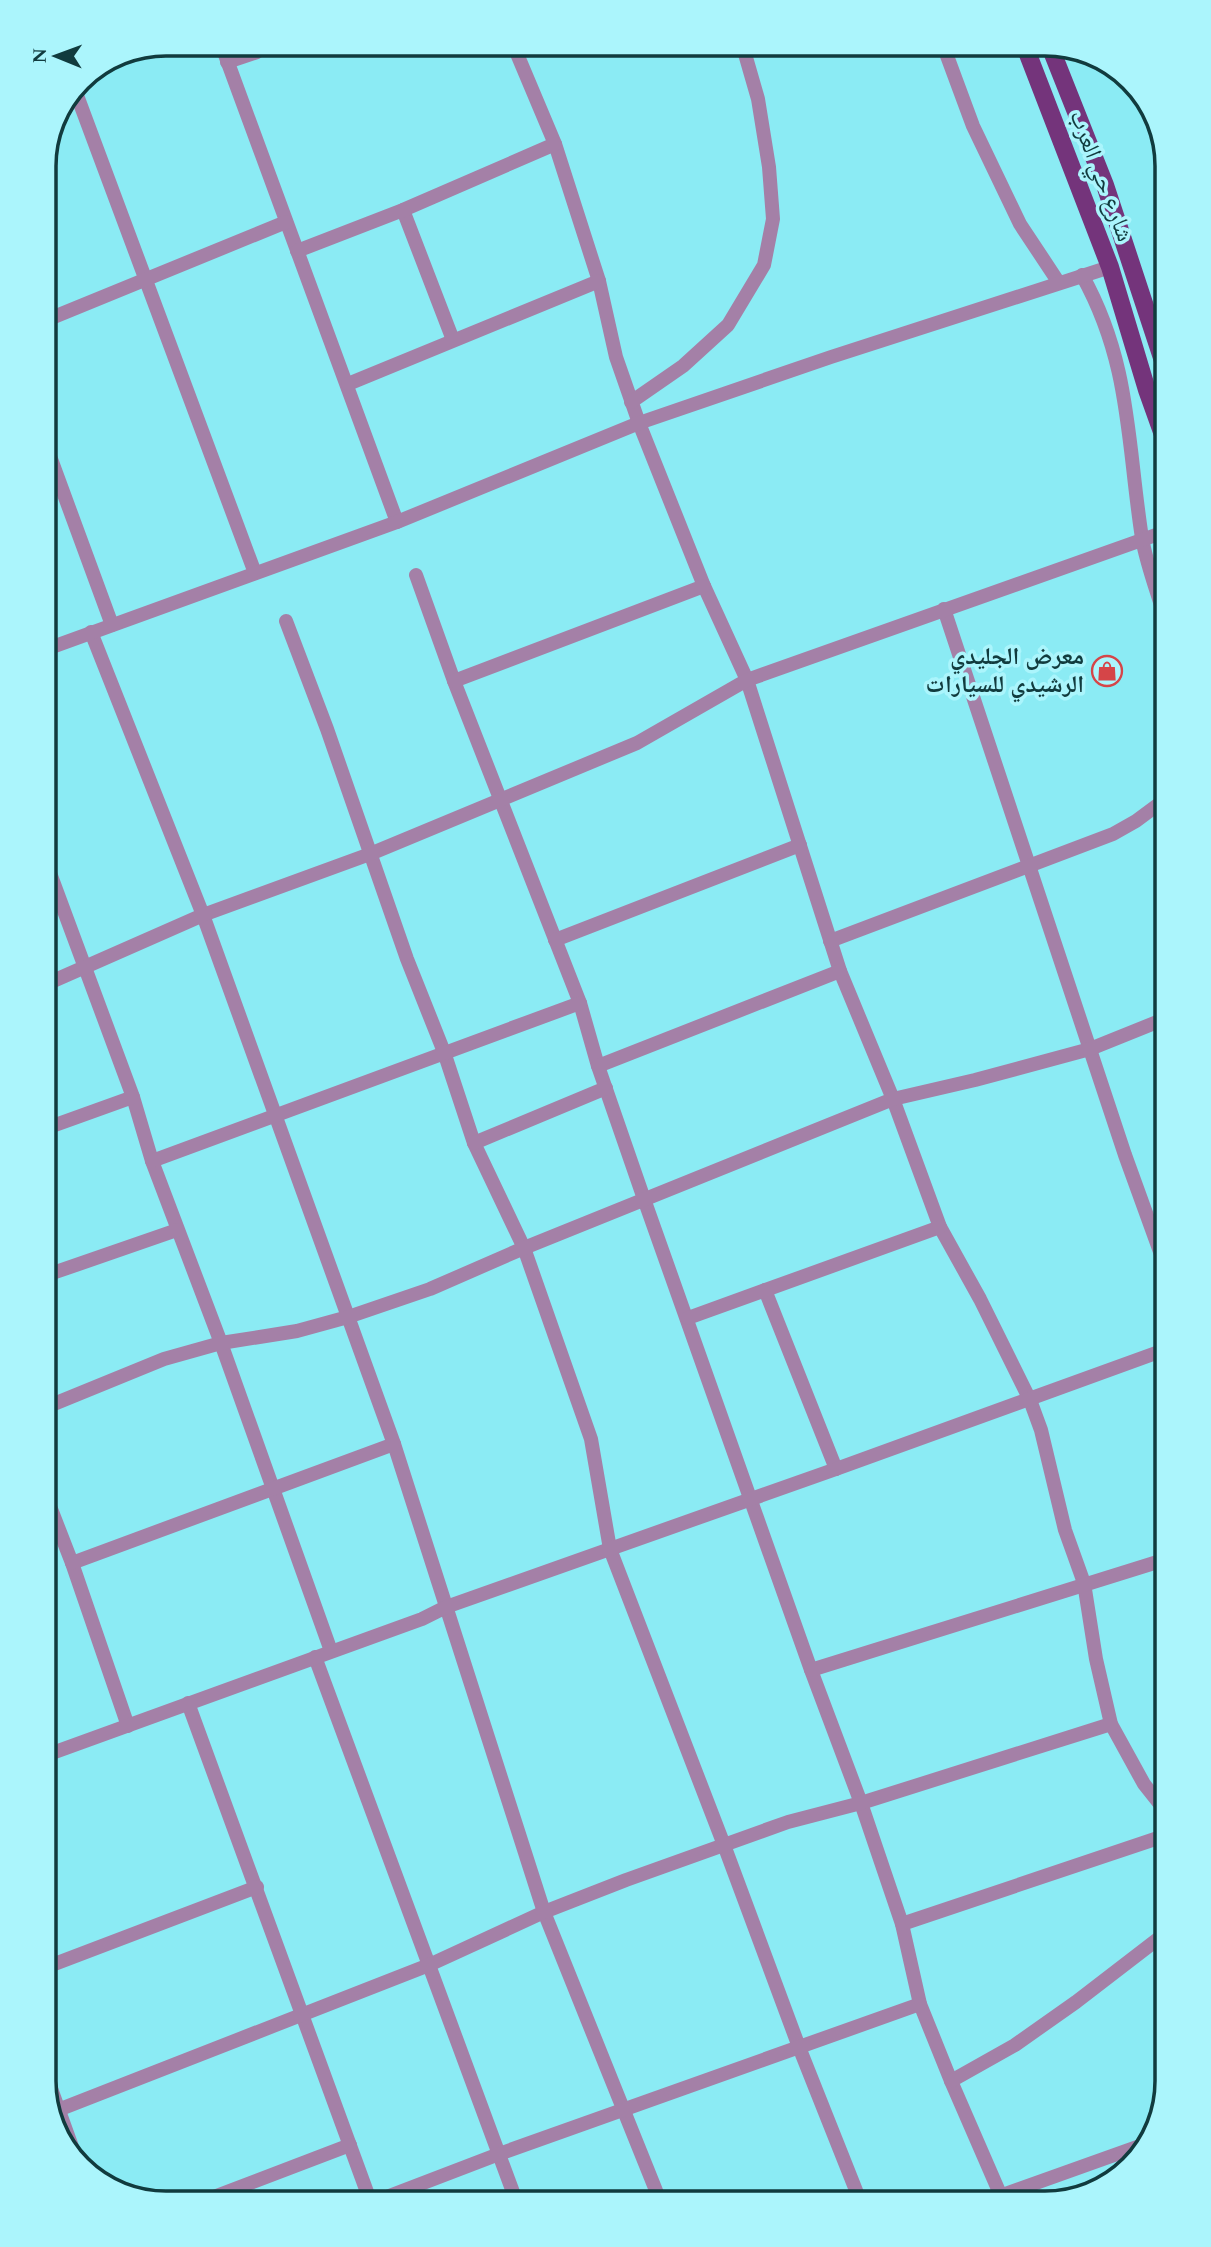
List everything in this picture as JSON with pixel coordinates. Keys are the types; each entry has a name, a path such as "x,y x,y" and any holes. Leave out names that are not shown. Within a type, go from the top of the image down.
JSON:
{"main road":[{"name":"شارع حي العرب","path":"1029,56 1110,267 1155,414"},
{"name":"شارع حي العرب","path":"1054,56 1105,184 1155,336"}],"street":[{"path":"518,56 555,144 599,281 616,357 631,402 704,586 747,680 840,971 940,1227 980,1299 1030,1400 1041,1430 1065,1530 1083,1583 1111,1724 1144,1784 1155,1798"},
{"path":"631,402 683,366 728,325 764,265 774,219 758,99 746,56"},
{"path":"947,56 973,126 1020,224 1059,283"},
{"path":"225,57 397,522"},
{"path":"79,100 255,573"},
{"path":"297,251 403,210 555,144"},
{"path":"403,210 453,340"},
{"path":"56,316 286,222"},
{"path":"56,645 397,522 639,423 831,357 1110,267"},
{"path":"1082,275 1112,340 1125,397 1142,540 1155,584"},
{"path":"348,384 599,281"},
{"path":"56,473 112,625"},
{"path":"56,980 203,915 370,854 638,743 747,680 1155,535"},
{"path":"416,575 454,681 580,1003 598,1066 644,1199 902,1924 919,2004 999,2191"},
{"path":"454,681 704,586"},
{"path":"944,609 1155,1238"},
{"path":"286,621 327,729 407,959 444,1052 474,1143 524,1248 591,1439 610,1549 856,2191"},
{"path":"91,632 203,915 394,1444 544,1912 656,2191"},
{"path":"830,941 1113,834 1155,807"},
{"path":"555,940 800,845"},
{"path":"56,889 331,1651"},
{"path":"598,1066 840,971"},
{"path":"152,1161 580,1003"},
{"path":"56,1403 164,1359 222,1343 297,1331 430,1289 524,1248 892,1099 1090,1049 1155,1023"},
{"path":"474,1143 606,1088"},
{"path":"56,1125 132,1097"},
{"path":"688,1318 940,1227"},
{"path":"56,1272 177,1230"},
{"path":"765,1290 836,1469"},
{"path":"56,1751 422,1619 446,1607 1155,1353"},
{"path":"72,1563 394,1444"},
{"path":"56,1522 128,1726"},
{"path":"811,1670 1155,1562"},
{"path":"315,1657 513,2191"},
{"path":"188,1703 367,2191"},
{"path":"60,2109 429,1965 544,1912 724,1845 788,1822 861,1803 1111,1724"},
{"path":"902,1924 1155,1839"},
{"path":"56,1963 257,1887"},
{"path":"951,2081 1015,2045 1155,1941"},
{"path":"402,2191 919,2004"},
{"path":"229,2191 350,2145"},
{"path":"1023,2191 1130,2150"}],"place":[{"name":"معرض الجليدي الرشيدي للسيارات","path":"1107,671"}]}
